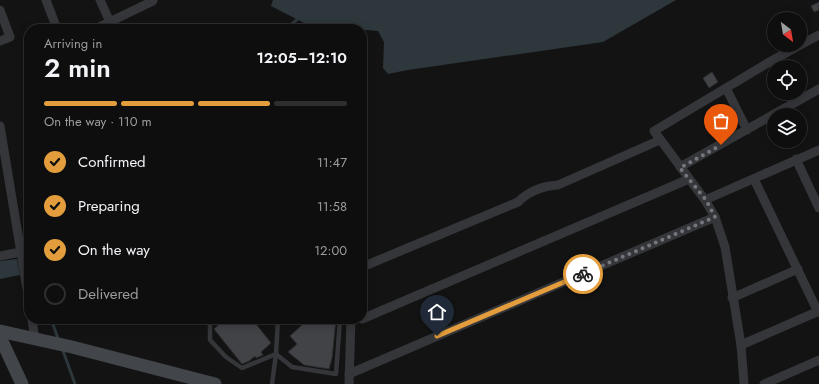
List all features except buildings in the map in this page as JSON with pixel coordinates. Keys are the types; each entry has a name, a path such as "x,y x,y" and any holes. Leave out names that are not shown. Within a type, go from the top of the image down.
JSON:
{"main road":[{"path":"0,331 72,347 215,384"},
{"path":"0,337 18,382"}],"street":[{"path":"46,0 55,24"},
{"path":"100,0 110,22"},
{"path":"106,24 153,0"},
{"path":"0,10 10,37 0,41"},
{"path":"807,41 819,35"},
{"path":"744,384 741,345 732,298 725,247 715,217 706,200 680,168 654,132 788,52"},
{"path":"726,88 748,130"},
{"path":"680,168 819,89"},
{"path":"0,126 24,270"},
{"path":"367,265 518,202 533,191 558,185 660,140"},
{"path":"706,200 819,150"},
{"path":"796,159 819,208"},
{"path":"367,317 689,179"},
{"path":"741,345 819,312 754,179"},
{"path":"349,374 715,217"},
{"path":"0,256 21,252"},
{"path":"732,298 798,269"},
{"path":"33,324 36,340"},
{"path":"349,384 351,324"},
{"path":"764,384 819,360"}],"lane":[{"path":"210,324 210,340 226,357 242,368 276,354"},
{"path":"272,384 278,324"},
{"path":"276,354 292,366 336,374 340,324"}],"shaded area":[{"path":"273,0 676,0 603,42 388,74 383,68 384,42 378,31 367,30 367,24 306,24 271,6"},
{"path":"17,259 20,275 0,279 0,261"}],"waterway":[{"path":"292,24 300,17"},
{"path":"53,324 59,341"},
{"path":"62,348 75,384"}],"way so far":[{"path":"583,274 715,217 706,200 680,168 721,145"}],"route":[{"path":"437,336 583,274"}]}
